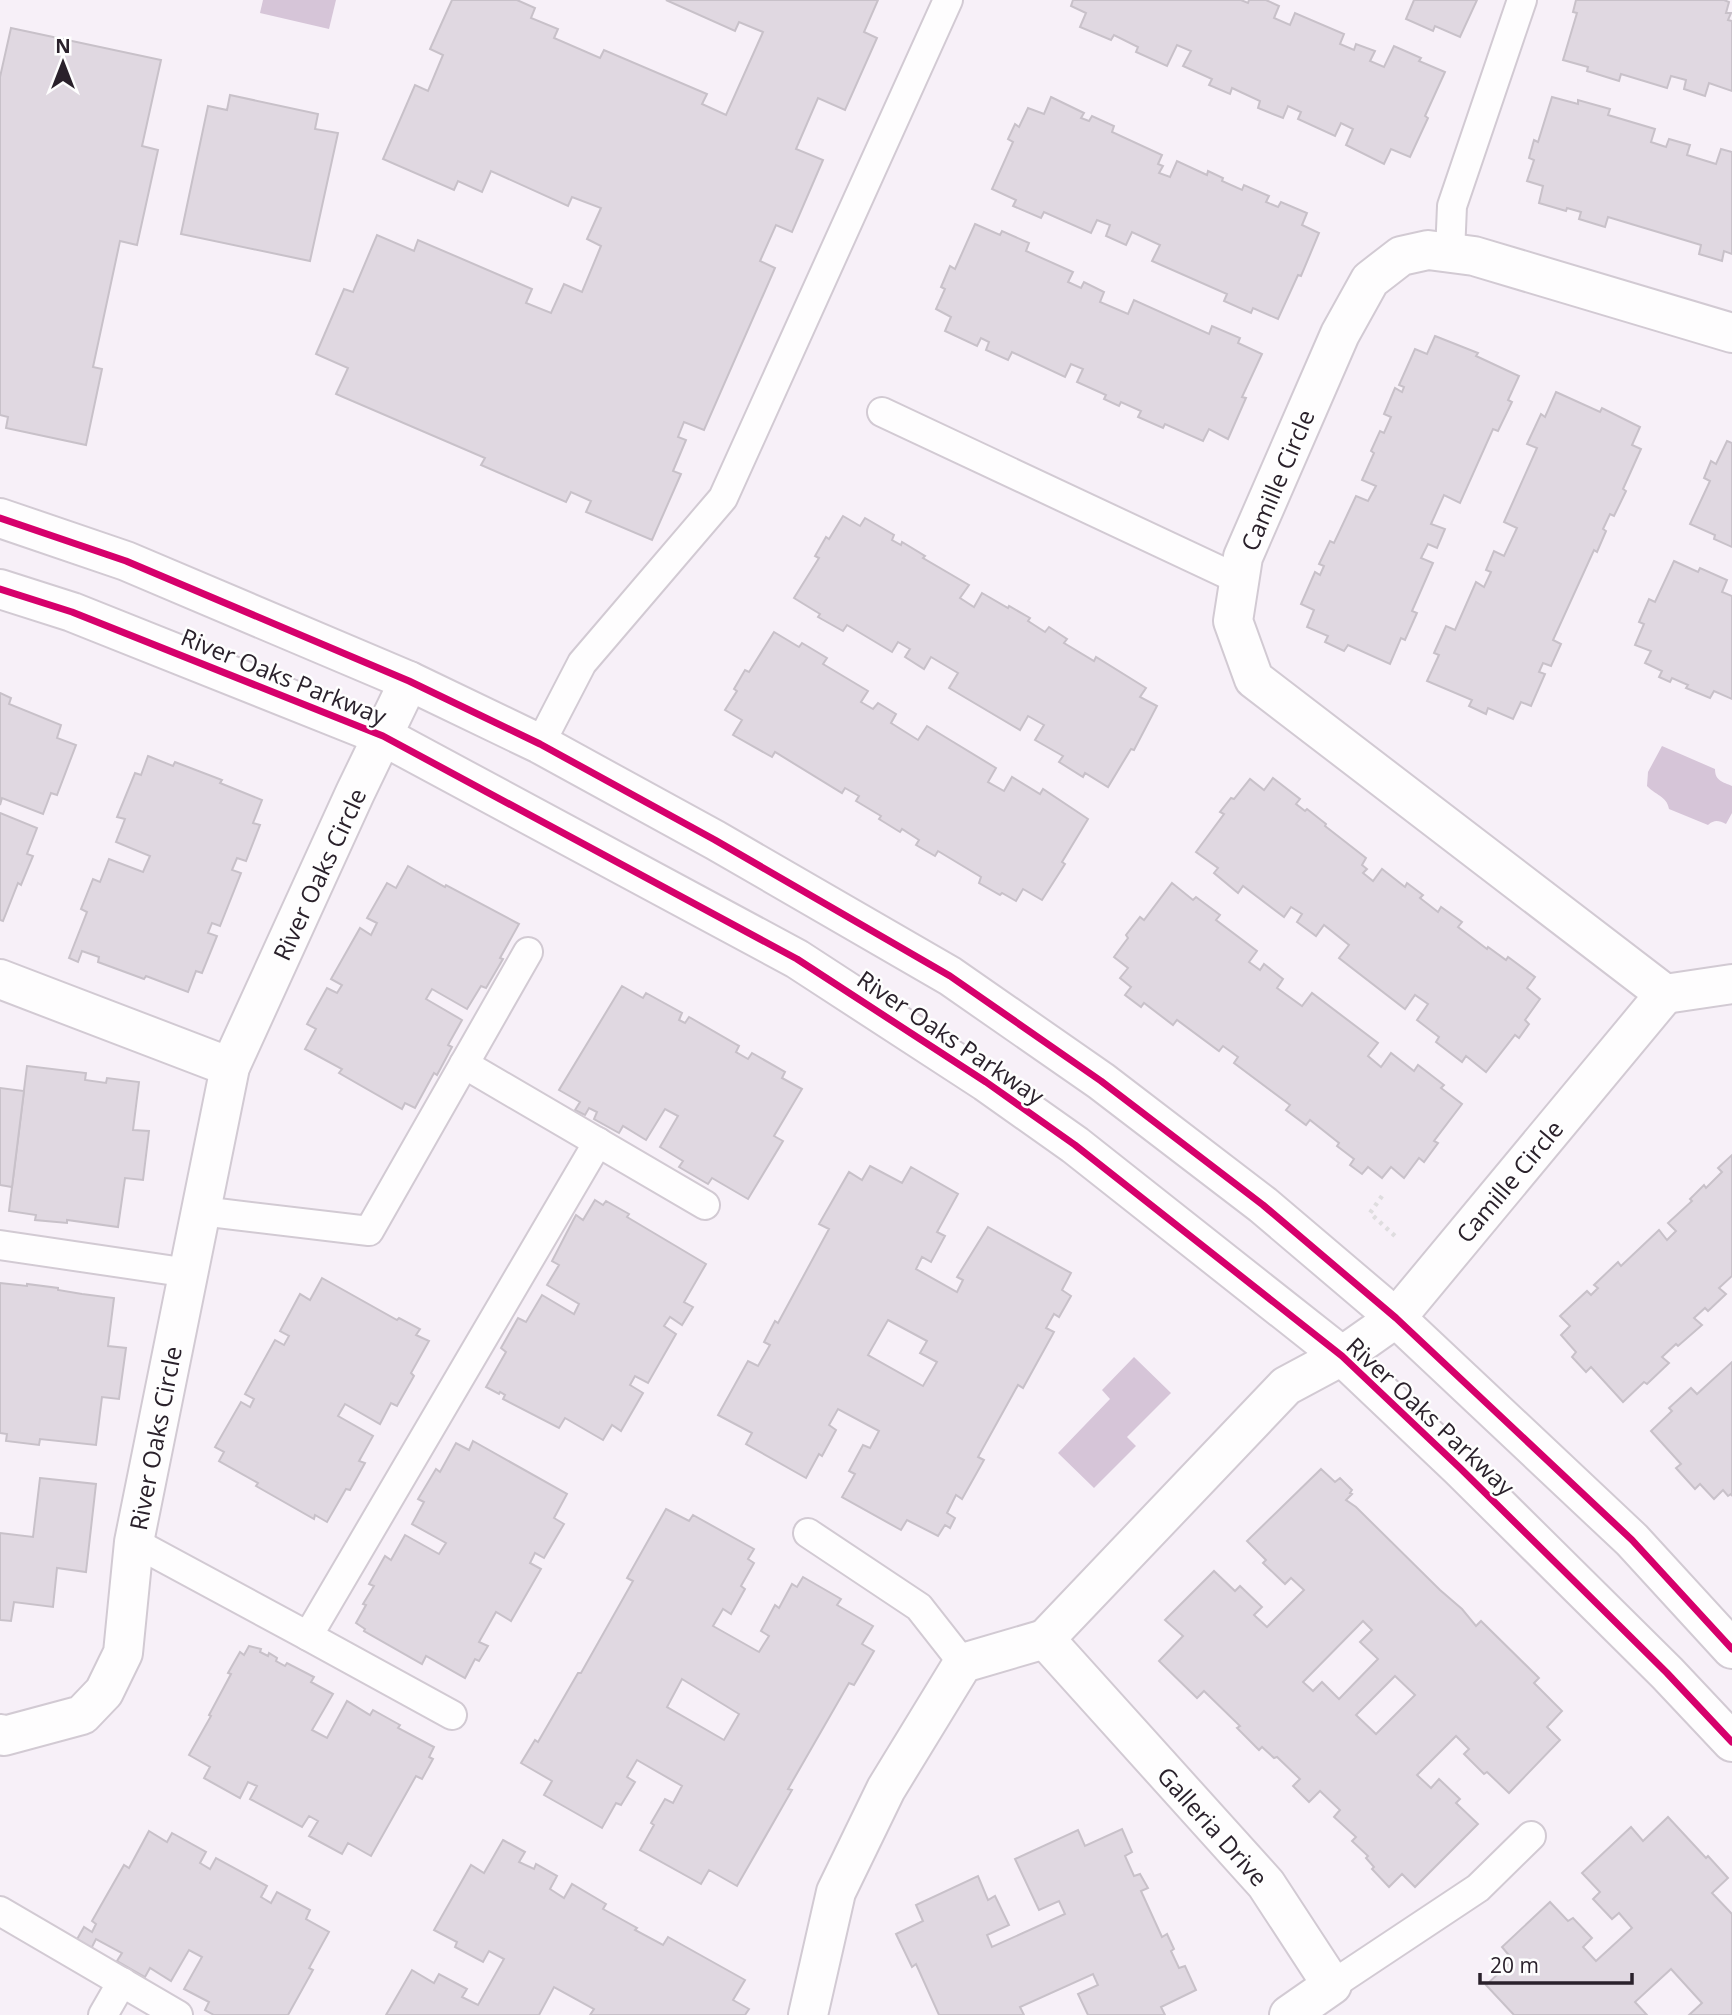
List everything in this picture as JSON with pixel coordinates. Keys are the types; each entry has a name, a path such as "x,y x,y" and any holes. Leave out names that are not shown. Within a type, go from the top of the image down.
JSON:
{"street":[{"name":"Camille Circle","path":"1342,1356 1396,1318 1665,994 1254,679 1233,621 1243,557 1340,334 1370,280 1401,256 1428,250 1474,256 1732,333"},
{"name":"River Oaks Parkway","path":"0,518 126,561 409,681 540,744 715,840 950,976 1101,1081 1263,1205 1396,1318 1632,1540 1732,1649"},
{"name":"River Oaks Parkway","path":"0,589 72,612 383,736 797,959 986,1082 1075,1145 1342,1356 1638,1643 1732,1742"},
{"name":"River Oaks Circle","path":"0,1734 4,1736 82,1715 104,1692 123,1653 134,1542 230,1068 349,805 409,681"},
{"path":"0,979 230,1068"},
{"path":"1665,994 1732,984"},
{"path":"808,2015 836,1892 886,1789 963,1663 1045,1639 1286,1386 1342,1356"},
{"name":"Galleria Drive","path":"1045,1639 1266,1884 1332,1985"},
{"path":"1289,2015 1332,1985"}],"lane":[{"path":"540,744 582,663 723,498 948,0"},
{"path":"1450,253 1452,206 1522,0"},
{"path":"882,412 1240,580"},
{"path":"201,1211 369,1231 527,952"},
{"path":"464,1064 705,1205"},
{"path":"308,1636 598,1142"},
{"path":"0,1245 189,1273"},
{"path":"808,1533 919,1607 963,1663"},
{"path":"134,1542 452,1715"},
{"path":"1332,1985 1478,1888 1531,1836"},
{"path":"0,1911 178,2015"},
{"path":"103,2015 122,1982"}],"path":[{"path":"1382,1196 1370,1213 1395,1236"}],"shaded area":[{"path":"263,0 336,0 329,29 260,13"},
{"path":"1662,746 1715,769 1718,779 1732,786 1732,813 1726,824 1717,821 1708,825 1669,809 1663,798 1647,786 1648,772"},
{"path":"1134,1357 1171,1393 1127,1437 1136,1446 1094,1488 1058,1453 1110,1399 1102,1390"}],"building":[{"path":"452,0 517,0 535,8 531,18 558,29 554,38 600,58 604,50 707,94 702,104 726,115 763,32 739,22 735,31 666,0 878,0 864,32 877,38 845,110 818,98 796,149 823,160 792,232 776,225 760,261 775,268 704,430 684,422 678,437 686,440 673,471 681,474 652,540 586,512 591,501 571,492 566,502 481,465 485,458 336,394 348,368 316,354 344,289 353,292 377,235 414,251 418,240 532,289 526,303 551,313 564,284 582,292 601,246 587,239 601,208 572,197 568,206 491,171 482,192 458,181 454,190 383,159 415,85 428,91 443,55 430,49"},
{"path":"1073,0 1241,0 1248,3 1249,0 1266,0 1279,6 1274,18 1290,25 1295,13 1344,34 1340,44 1354,50 1356,44 1375,51 1370,61 1384,67 1394,46 1445,72 1410,157 1391,149 1384,164 1346,145 1353,129 1341,123 1335,136 1298,119 1301,112 1288,106 1283,118 1258,108 1260,101 1232,88 1230,94 1209,85 1212,79 1183,66 1191,51 1177,45 1167,66 1136,52 1138,47 1114,35 1111,40 1080,27 1086,13 1071,6"},
{"path":"1414,0 1477,0 1460,37 1435,26 1433,31 1406,19"},
{"path":"1576,0 1729,2 1726,13 1731,13 1728,20 1732,21 1732,91 1709,83 1705,96 1684,89 1686,80 1671,76 1667,88 1621,74 1619,81 1587,71 1588,67 1563,60 1577,13 1573,12"},
{"path":"11,28 161,60 142,146 158,150 137,245 120,241 93,367 102,369 86,445 6,428 8,417 0,415 0,77"},
{"path":"230,95 318,114 315,129 338,133 310,261 181,234 208,106 227,110"},
{"path":"1051,97 1084,113 1081,118 1089,121 1092,116 1114,126 1112,132 1162,155 1158,164 1163,166 1159,173 1170,177 1177,161 1207,175 1208,171 1242,190 1244,185 1269,196 1266,202 1278,207 1281,202 1307,213 1302,225 1319,233 1301,276 1298,275 1278,319 1253,308 1251,313 1224,301 1227,294 1152,261 1160,245 1132,232 1126,245 1106,236 1110,225 1097,220 1091,233 1044,212 1041,218 1013,206 1016,200 992,189 1013,142 1008,139 1015,124 1019,127 1028,108 1044,114"},
{"path":"1552,97 1578,104 1578,100 1610,109 1608,115 1655,129 1651,142 1666,147 1669,139 1690,145 1687,155 1716,164 1721,149 1732,152 1732,254 1724,251 1722,261 1699,254 1701,245 1608,217 1605,227 1579,219 1581,212 1567,208 1566,211 1539,203 1543,186 1527,181 1534,160 1529,158 1534,140 1538,142"},
{"path":"975,224 1000,235 1002,231 1029,243 1026,251 1073,272 1068,282 1081,288 1084,282 1104,292 1100,302 1128,314 1134,300 1209,334 1212,326 1240,338 1238,343 1262,354 1242,397 1246,398 1228,439 1209,429 1203,441 1165,424 1163,428 1138,417 1141,411 1121,402 1119,406 1104,399 1106,395 1077,382 1083,369 1071,364 1065,377 1012,352 1008,360 986,350 989,342 981,338 977,346 945,331 951,317 936,309 945,289 941,287 950,266 955,269"},
{"path":"1435,336 1478,353 1476,356 1519,376 1508,400 1512,402 1498,431 1493,429 1460,503 1444,495 1431,524 1445,529 1437,548 1428,544 1421,558 1433,563 1412,611 1417,613 1405,640 1401,638 1390,664 1348,645 1344,651 1325,642 1328,636 1307,627 1314,610 1301,604 1315,572 1320,575 1324,566 1319,564 1330,541 1334,543 1356,496 1368,501 1376,486 1362,480 1380,431 1384,433 1391,417 1384,414 1395,388 1402,392 1404,387 1399,385 1415,349 1427,354"},
{"path":"1556,392 1600,412 1602,408 1640,427 1632,445 1641,449 1623,489 1626,491 1614,516 1610,514 1597,552 1594,550 1553,640 1561,644 1551,666 1543,663 1539,672 1545,674 1531,706 1521,702 1513,719 1488,708 1486,714 1469,706 1472,700 1427,681 1439,655 1434,653 1446,626 1455,630 1476,582 1484,587 1491,572 1486,570 1494,551 1504,556 1517,528 1504,522 1537,448 1527,444 1541,414 1545,417"},
{"path":"1727,441 1732,443 1732,547 1714,539 1715,535 1690,524 1710,481 1704,478 1711,461 1716,464"},
{"path":"843,516 860,526 865,518 894,535 892,540 901,545 902,542 925,556 923,558 969,585 960,598 974,607 982,593 1030,618 1028,621 1045,632 1049,627 1067,639 1064,643 1094,661 1096,657 1146,688 1140,697 1157,706 1134,750 1131,749 1108,787 1085,773 1083,777 1059,762 1063,756 1035,740 1044,725 1028,716 1020,730 949,688 958,673 931,657 924,669 905,657 910,649 898,642 892,652 847,625 843,631 818,617 820,614 794,598 819,558 815,556 826,537 829,539"},
{"path":"1674,561 1698,572 1700,568 1727,580 1722,592 1732,596 1732,699 1714,691 1710,698 1686,688 1688,685 1672,678 1670,682 1659,677 1662,671 1645,663 1651,651 1635,645 1644,624 1639,622 1649,599 1655,602"},
{"path":"774,632 799,647 802,643 827,658 823,664 868,691 861,702 873,709 878,703 896,714 891,723 918,740 927,726 996,768 988,782 1004,791 1012,777 1040,794 1043,789 1088,819 1062,862 1065,864 1042,900 1023,889 1016,901 1002,893 1000,895 979,883 981,877 938,851 935,856 916,845 919,840 879,819 881,816 856,801 859,796 845,788 842,793 775,752 772,757 733,735 742,720 725,710 737,691 734,689 745,670 749,672"},
{"path":"0,693 11,698 9,704 61,725 57,738 76,745 57,795 51,793 43,814 2,798 0,805"},
{"path":"148,756 173,766 175,762 222,780 220,783 262,800 253,823 260,825 246,861 237,858 232,870 241,873 220,926 212,923 208,933 217,936 202,973 196,971 188,992 98,962 99,957 82,951 78,962 69,958 87,912 81,909 93,879 100,882 109,859 143,872 150,856 116,842 125,819 117,817 135,773 141,775"},
{"path":"1273,778 1300,799 1296,804 1305,811 1307,809 1366,858 1362,865 1367,869 1363,873 1373,881 1382,869 1405,887 1407,883 1423,895 1420,898 1438,912 1441,907 1462,922 1458,927 1487,949 1488,947 1506,960 1508,957 1535,977 1527,988 1540,999 1525,1020 1529,1024 1519,1038 1515,1035 1486,1072 1466,1056 1462,1062 1436,1042 1439,1037 1417,1020 1428,1004 1415,995 1405,1009 1339,958 1349,945 1324,925 1316,936 1297,922 1302,914 1291,907 1284,917 1243,886 1238,893 1214,873 1218,868 1196,852 1224,814 1220,812 1250,779 1264,790"},
{"path":"0,813 37,828 27,854 33,856 21,885 18,883 3,921 0,920"},
{"path":"408,866 519,924 486,988 481,986 467,1009 432,989 426,999 462,1020 448,1045 452,1047 415,1108 405,1103 402,1109 339,1073 342,1069 305,1049 316,1029 307,1024 327,988 337,993 342,985 331,979 360,928 371,935 377,923 367,918 387,883 396,888"},
{"path":"1172,883 1193,900 1196,897 1220,915 1216,920 1257,951 1249,962 1260,970 1264,964 1283,979 1277,988 1302,1006 1312,993 1378,1043 1368,1056 1381,1067 1391,1053 1414,1071 1418,1065 1444,1085 1441,1088 1462,1104 1434,1141 1438,1143 1424,1162 1419,1158 1404,1178 1391,1167 1382,1178 1368,1167 1362,1174 1350,1165 1354,1159 1337,1146 1339,1143 1310,1120 1306,1125 1286,1110 1290,1105 1234,1063 1238,1057 1223,1046 1219,1051 1177,1020 1173,1025 1144,1003 1141,1007 1125,995 1131,987 1120,978 1128,968 1114,957 1140,917 1144,920"},
{"path":"622,986 643,998 646,993 682,1013 679,1020 685,1023 689,1017 739,1046 736,1052 748,1059 752,1053 785,1072 782,1078 802,1089 774,1136 783,1141 748,1199 712,1178 708,1184 679,1167 683,1161 660,1147 678,1116 665,1109 646,1140 623,1126 619,1133 594,1119 597,1112 589,1108 585,1115 575,1110 580,1102 559,1090"},
{"path":"27,1066 86,1073 85,1080 106,1083 107,1078 139,1082 133,1130 149,1131 143,1180 125,1178 118,1227 67,1220 67,1223 35,1220 36,1215 9,1211"},
{"path":"0,1088 24,1091 12,1187 0,1185"},
{"path":"1732,1155 1732,1276 1719,1288 1726,1294 1708,1311 1705,1308 1694,1318 1702,1325 1662,1357 1669,1363 1623,1402 1591,1367 1586,1372 1572,1357 1576,1352 1561,1335 1570,1326 1560,1316 1587,1291 1591,1295 1598,1288 1594,1285 1618,1262 1621,1266 1659,1230 1667,1240 1676,1231 1668,1223 1692,1201 1690,1199 1704,1185 1706,1188 1722,1172 1718,1168"},
{"path":"870,1166 902,1183 911,1167 958,1194 937,1232 945,1236 931,1262 922,1257 916,1269 957,1292 963,1280 957,1277 988,1227 1071,1273 1062,1290 1071,1296 1059,1317 1054,1314 1046,1328 1054,1332 1023,1388 1018,1385 978,1457 984,1460 962,1499 956,1495 947,1513 955,1518 950,1528 945,1525 938,1536 907,1520 901,1530 842,1497 855,1474 849,1471 863,1445 870,1448 879,1431 838,1409 829,1425 836,1430 806,1478 746,1444 752,1433 718,1415 748,1361 758,1366 770,1345 764,1342 775,1321 778,1323 829,1229 819,1224 849,1172 862,1180","holes":["888,1320 927,1341 920,1353 937,1362 923,1386 868,1355"]},
{"path":"595,1200 603,1205 606,1201 629,1214 627,1217 706,1264 684,1302 693,1307 682,1325 670,1317 664,1326 676,1334 648,1383 635,1376 630,1385 643,1393 621,1431 612,1425 603,1440 565,1418 559,1428 503,1399 505,1395 500,1392 499,1394 486,1387 506,1352 501,1348 518,1318 526,1322 542,1295 574,1314 579,1304 547,1285 559,1265 552,1261 576,1215 583,1220"},
{"path":"322,1278 397,1320 399,1318 420,1329 416,1335 429,1341 397,1406 391,1403 380,1424 345,1404 338,1416 373,1436 359,1461 365,1463 327,1522 315,1515 314,1519 256,1486 258,1483 219,1461 224,1452 215,1447 241,1402 250,1407 254,1399 245,1394 275,1340 284,1345 289,1336 280,1331 300,1294 310,1300"},
{"path":"0,1283 58,1288 114,1298 108,1346 126,1348 119,1399 102,1397 96,1445 40,1439 39,1445 6,1441 7,1434 0,1433"},
{"path":"1732,1362 1732,1496 1728,1496 1723,1490 1714,1499 1700,1484 1695,1489 1676,1468 1681,1464 1651,1431 1672,1411 1669,1408 1691,1388 1697,1394"},
{"path":"473,1441 567,1494 554,1518 564,1524 544,1558 535,1553 530,1563 541,1569 511,1621 496,1612 479,1642 488,1646 479,1661 475,1659 465,1678 426,1656 422,1664 364,1631 365,1629 356,1623 374,1586 369,1584 385,1556 391,1560 405,1535 439,1554 446,1543 412,1524 424,1502 418,1499 436,1469 440,1472 456,1443 469,1450"},
{"path":"1321,1469 1335,1482 1340,1478 1352,1490 1346,1500 1462,1609 1476,1626 1481,1621 1539,1678 1534,1683 1562,1711 1547,1727 1560,1740 1509,1793 1464,1754 1469,1749 1456,1736 1417,1775 1431,1788 1439,1779 1460,1799 1456,1803 1478,1824 1415,1887 1402,1874 1389,1887 1372,1869 1374,1867 1366,1858 1368,1856 1352,1841 1356,1837 1334,1817 1340,1810 1320,1791 1309,1802 1293,1786 1300,1779 1277,1757 1274,1758 1262,1747 1259,1750 1237,1728 1240,1726 1204,1691 1197,1698 1159,1661 1183,1636 1165,1620 1214,1571 1235,1591 1240,1586 1262,1607 1254,1615 1267,1627 1304,1590 1291,1578 1285,1584 1263,1563 1266,1560 1247,1541","holes":["1363,1621 1372,1630 1360,1642 1378,1659 1339,1699 1322,1682 1313,1691 1303,1682","1395,1676 1415,1695 1376,1734 1356,1715"]},
{"path":"40,1478 96,1484 86,1572 57,1568 53,1607 14,1602 11,1621 0,1620 0,1533 33,1537"},
{"path":"666,1509 689,1521 693,1515 754,1549 748,1559 754,1563 741,1586 745,1589 731,1614 723,1609 713,1626 759,1652 769,1636 761,1631 775,1605 779,1608 792,1584 797,1587 803,1577 841,1599 837,1605 873,1626 862,1644 874,1651 854,1685 849,1683 788,1789 792,1790 737,1886 709,1870 701,1884 640,1850 665,1799 673,1803 682,1786 637,1760 627,1777 635,1782 621,1805 616,1803 602,1828 544,1795 552,1781 521,1763 535,1740 538,1742 578,1673 581,1673 633,1581 627,1578","holes":["682,1679 739,1714 724,1740 667,1707"]},
{"path":"249,1646 261,1649 260,1652 268,1656 269,1653 285,1666 287,1663 314,1677 311,1682 333,1694 312,1730 327,1738 347,1701 370,1715 373,1710 400,1725 398,1728 434,1747 429,1757 433,1759 422,1779 416,1776 371,1856 348,1843 342,1854 309,1836 318,1821 309,1816 302,1827 250,1799 257,1786 248,1782 240,1798 204,1778 210,1767 189,1755 231,1674 228,1673 240,1652 244,1655"},
{"path":"1668,1817 1728,1878 1712,1893 1732,1914 1732,2015 1689,2015 1702,2003 1671,1969 1635,2002 1647,2015 1514,2015 1486,1985 1513,1960 1502,1947 1550,1902 1568,1921 1573,1918 1592,1938 1583,1947 1596,1961 1632,1928 1619,1913 1612,1919 1593,1899 1600,1892 1582,1873 1631,1827 1643,1841"},
{"path":"1122,1829 1132,1852 1125,1856 1134,1876 1140,1874 1148,1888 1141,1891 1162,1937 1167,1934 1179,1968 1185,1966 1196,1990 1161,2007 1165,2015 1088,2015 1078,1994 1098,1985 1093,1974 1020,2007 1024,2015 939,2015 916,1964 912,1967 896,1934 923,1921 916,1905 978,1876 988,1900 995,1896 1009,1925 987,1935 992,1947 1065,1914 1059,1901 1039,1910 1015,1859 1078,1830 1085,1846"},
{"path":"149,1831 167,1842 172,1833 206,1852 200,1863 210,1869 216,1858 267,1886 261,1897 271,1903 277,1892 310,1910 306,1919 329,1932 309,1968 313,1970 288,2015 214,2015 205,2010 209,2002 184,1989 202,1957 189,1950 171,1981 150,1968 145,1977 117,1961 122,1953 96,1939 91,1949 76,1941 84,1927 92,1932 96,1924 92,1921 124,1865 129,1868"},
{"path":"503,1840 525,1852 519,1862 534,1869 536,1864 557,1876 550,1889 564,1898 572,1884 606,1904 603,1909 637,1928 635,1930 663,1945 668,1937 745,1980 733,2000 749,2009 745,2015 590,2015 594,2009 554,1987 539,2015 386,2015 412,1970 434,1983 439,1974 467,1989 462,1997 478,2005 504,1959 489,1951 483,1962 455,1947 457,1942 434,1930 471,1865 484,1873"}],"cycle path":[{"path":"0,518 126,561 409,681 540,744 715,840 950,976 1101,1081 1263,1205 1396,1318 1632,1540 1732,1649"},
{"path":"0,589 72,612 383,736 797,959 986,1082 1075,1145 1342,1356 1460,1468 1667,1673 1732,1742"}]}
